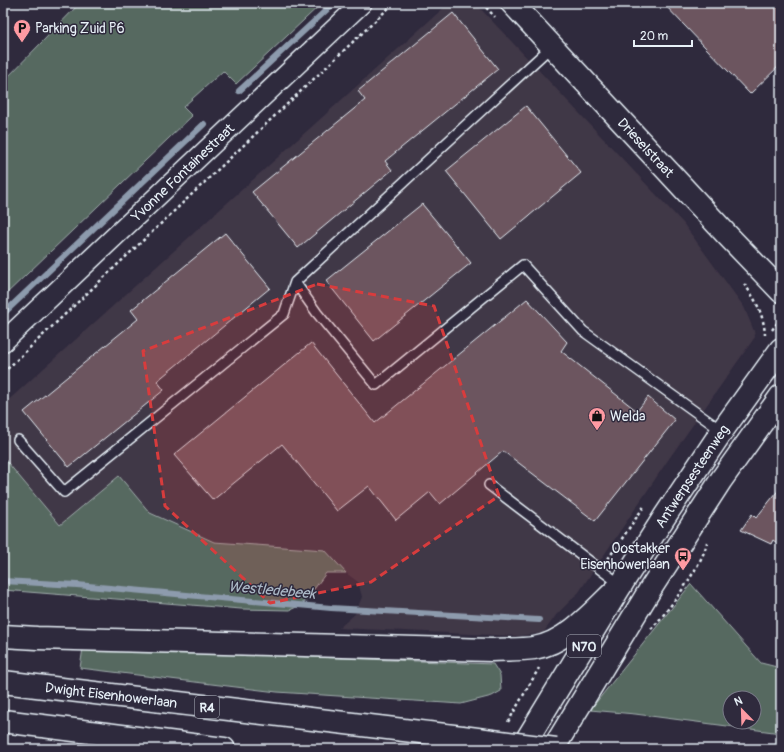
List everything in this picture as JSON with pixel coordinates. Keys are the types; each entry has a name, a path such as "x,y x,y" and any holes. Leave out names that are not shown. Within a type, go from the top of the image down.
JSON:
{"main road":[{"name":"Drieselstraat","path":"512,3 781,291"},
{"name":"Antwerpsesteenweg","path":"521,749 620,585 722,431 773,344"},
{"name":"Antwerpsesteenweg","path":"554,749 656,581 721,480 781,396"},
{"path":"3,636 491,650 535,648 548,644 574,629 620,585"},
{"name":"Dwight Eisenhowerlaan","path":"3,682 554,749"},
{"path":"3,721 224,749"}],"street":[{"name":"Yvonne Fontainestraat","path":"3,342 362,3"}],"lane":[{"path":"18,440 64,492 284,314 295,282 552,46"},
{"path":"295,282 317,313 376,385 523,265 584,331 722,431"},
{"path":"489,485 620,585"}],"path":[{"path":"3,374 394,3"},
{"path":"740,280 754,296 773,344"}],"highlighted area":[{"path":"317,284 434,306 499,496 371,582 270,603 165,506 143,351"}],"shaded area":[{"path":"449,3 475,3 683,223 744,307 754,331 755,337 668,460 579,592 557,614 543,633 516,636 339,628 355,614 362,597 358,582 346,573 325,550 214,542 150,513 119,476 60,525 3,457 3,405"}],"green space":[{"path":"80,3 322,3 236,84 223,71 183,107 192,116 3,297 3,82"},
{"path":"3,457 60,525 119,476 150,513 214,542 325,550 346,573 326,573 303,604 290,610 241,609 3,590"},
{"path":"691,584 761,663 781,668 781,733 758,730 762,730 762,690 722,690 722,725 635,714 590,710"},
{"path":"83,648 493,664 500,675 501,691 492,696 461,704 277,692 80,668"}],"building":[{"path":"663,3 781,3 781,64 750,94"},
{"path":"453,13 498,69 385,161 392,170 298,248 252,192 365,100 358,91"},
{"path":"526,106 581,173 501,239 446,171"},
{"path":"422,204 471,263 374,341 326,281"},
{"path":"225,233 270,288 157,381 164,390 69,467 24,412 138,319 131,310"},
{"path":"527,299 567,342 561,351 637,411 648,397 675,420 595,521 503,451 440,504 430,492 396,520 369,486 337,511 282,444 213,500 174,455 311,343 375,423"},
{"path":"781,487 781,546 773,540 771,544 741,530 752,514 756,518"}],"waterway":[{"path":"239,91 334,3"},
{"path":"3,314 204,124"},
{"name":"Westledebeek","path":"3,581 77,585 331,608 539,620"}],"place":[{"name":"Parking Zuid P6","path":"22,43"},
{"name":"Welda","path":"597,431"},
{"name":"Oostakker Eisenhowerlaan","path":"683,571"}]}
